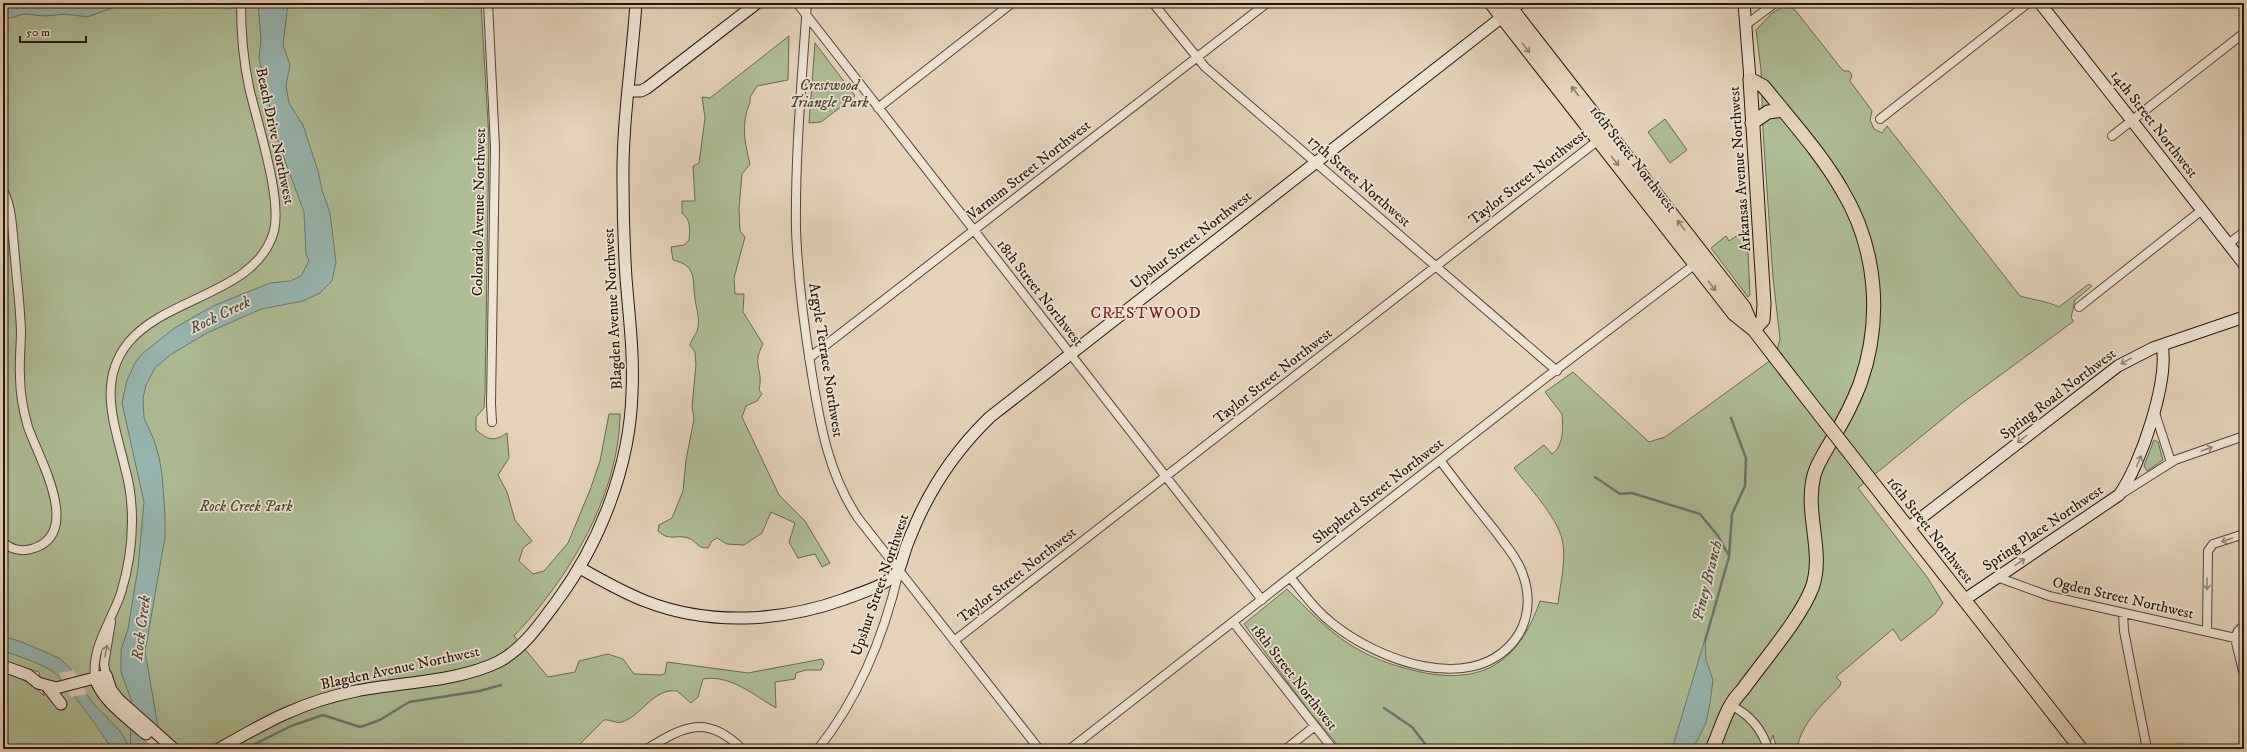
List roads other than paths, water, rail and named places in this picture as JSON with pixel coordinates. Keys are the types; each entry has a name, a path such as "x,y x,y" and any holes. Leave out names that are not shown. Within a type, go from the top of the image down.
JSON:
{"main road":[{"name":"16th Street Northwest","path":"1491,3 1510,8 1603,136 1700,260 1744,307 1754,330 2081,749"},
{"path":"1712,749 1730,706 1798,614 1812,587 1818,559 1811,519 1811,494 1814,475 1857,392 1868,358 1873,331 1872,275 1866,245 1858,222 1838,183 1783,110 1763,86 1750,79"},
{"name":"Arkansas Avenue Northwest","path":"1750,79 1764,304 1762,322 1754,330"},
{"path":"1752,123 1768,112 1783,110"}],"street":[{"name":"Beach Drive Northwest","path":"169,748 114,699 100,676 111,632 111,621 128,568 132,521 128,479 110,406 111,382 116,364 127,345 145,327 161,316 226,284 250,267 267,248 276,226 274,199 246,72 242,44 241,3"},
{"name":"Colorado Avenue Northwest","path":"488,3 495,146 490,404 492,422"},
{"name":"Blagden Avenue Northwest","path":"219,749 274,717 309,703 361,690 470,672 497,662 526,641 580,568 606,510 618,474 632,406 632,348 626,276 623,180 628,91 636,3"},
{"path":"628,91 641,91 647,88 757,3"},
{"name":"18th Street Northwest","path":"797,3 1262,600"},
{"name":"Argyle Terrace Northwest","path":"807,3 798,133 796,229 800,296 817,409 828,453 837,480 854,512 1039,749"},
{"path":"878,108 1012,3"},
{"name":"17th Street Northwest","path":"1153,3 1196,58 1556,371"},
{"name":"Varnum Street Northwest","path":"809,358 1266,3"},
{"name":"Arkansas Avenue Northwest","path":"1744,3 1747,24 1750,79"},
{"path":"1747,24 1775,3"},
{"path":"1880,119 2028,3"},
{"name":"14th Street Northwest","path":"2040,3 2244,264"},
{"name":"Upshur Street Northwest","path":"818,749 839,721 866,673 882,630 909,539 927,500 939,479 959,450 990,417 1510,8"},
{"path":"2112,136 2244,33"},
{"name":"Taylor Street Northwest","path":"954,641 1603,136"},
{"path":"3,190 10,216 20,304 20,378 22,404 28,428 53,489 56,513 52,533 40,546 22,550 13,549 3,542"},
{"path":"2079,307 2202,210"},
{"path":"2228,244 2244,232"},
{"name":"Shepherd Street Northwest","path":"1070,749 1440,460 1700,260"},
{"name":"Spring Road Northwest","path":"1908,528 2102,377 2130,359 2162,345 2244,317"},
{"name":"Spring Place Northwest","path":"2120,495 2140,458 2154,410 2163,363 2162,345"},
{"name":"Spring Place Northwest","path":"1964,600 2171,462 2154,410"},
{"path":"2171,462 2244,436"},
{"path":"1290,577 1310,602 1332,623 1352,638 1388,655 1420,665 1448,669 1483,664 1499,655 1516,638 1525,621 1528,601 1525,580 1513,555 1440,460"},
{"path":"2207,632 2207,554 2211,546 2244,534"},
{"path":"580,568 615,588 654,604 696,614 737,618 783,615 820,607 884,583 899,570"},
{"name":"Ogden Street Northwest","path":"1997,577 2049,596 2244,640"},
{"path":"2123,613 2124,631 2147,749"},
{"name":"18th Street Northwest","path":"1233,622 1333,749"},
{"path":"2244,625 2238,631 2235,638 2244,675"},
{"path":"3,666 28,675 31,679 47,686 56,688 100,676"},
{"path":"28,675 34,674 56,681 63,685"},
{"path":"47,686 61,704"},
{"path":"1730,706 1744,713 1755,724 1768,749"},
{"path":"647,749 678,731 703,726 723,732 742,749"},
{"path":"1286,749 1315,726"}],"water":[{"path":"126,3 87,17 66,14 45,16 24,14 3,20 3,4"},
{"name":"Rock Creek","path":"258,3 288,3 283,45 290,65 286,85 289,103 303,125 318,171 322,190 330,213 336,262 332,281 320,293 303,301 261,309 207,333 170,355 155,368 146,385 143,398 144,418 154,440 159,457 162,474 165,515 165,537 145,652 162,749 112,749 65,684 52,671 22,657 3,651 3,636 22,642 59,658 69,667 92,702 120,731 130,748 132,702 121,672 121,650 128,629 138,568 144,502 122,403 127,380 136,361 143,353 176,327 213,306 270,283 290,281 301,276 309,261 306,254 304,212 276,136 259,58 261,39"},
{"path":"1705,639 1706,660 1713,680 1706,723 1691,749 1672,749"}],"waterway":[{"name":"Piney Branch","path":"1705,641 1729,557 1732,514 1745,486 1746,458 1731,418"},
{"path":"1595,477 1620,494 1632,493 1700,514 1718,536 1729,556"},
{"path":"245,749 291,726 323,715 360,727 380,720 409,702 480,691 501,685"},
{"path":"1384,708 1412,727 1426,745 1448,749"}],"district":[{"name":"CRESTWOOD","path":"1146,313"}],"park label":[{"name":"Crestwood Triangle Park","path":"829,94"},
{"name":"Rock Creek Park","path":"246,506"}]}
